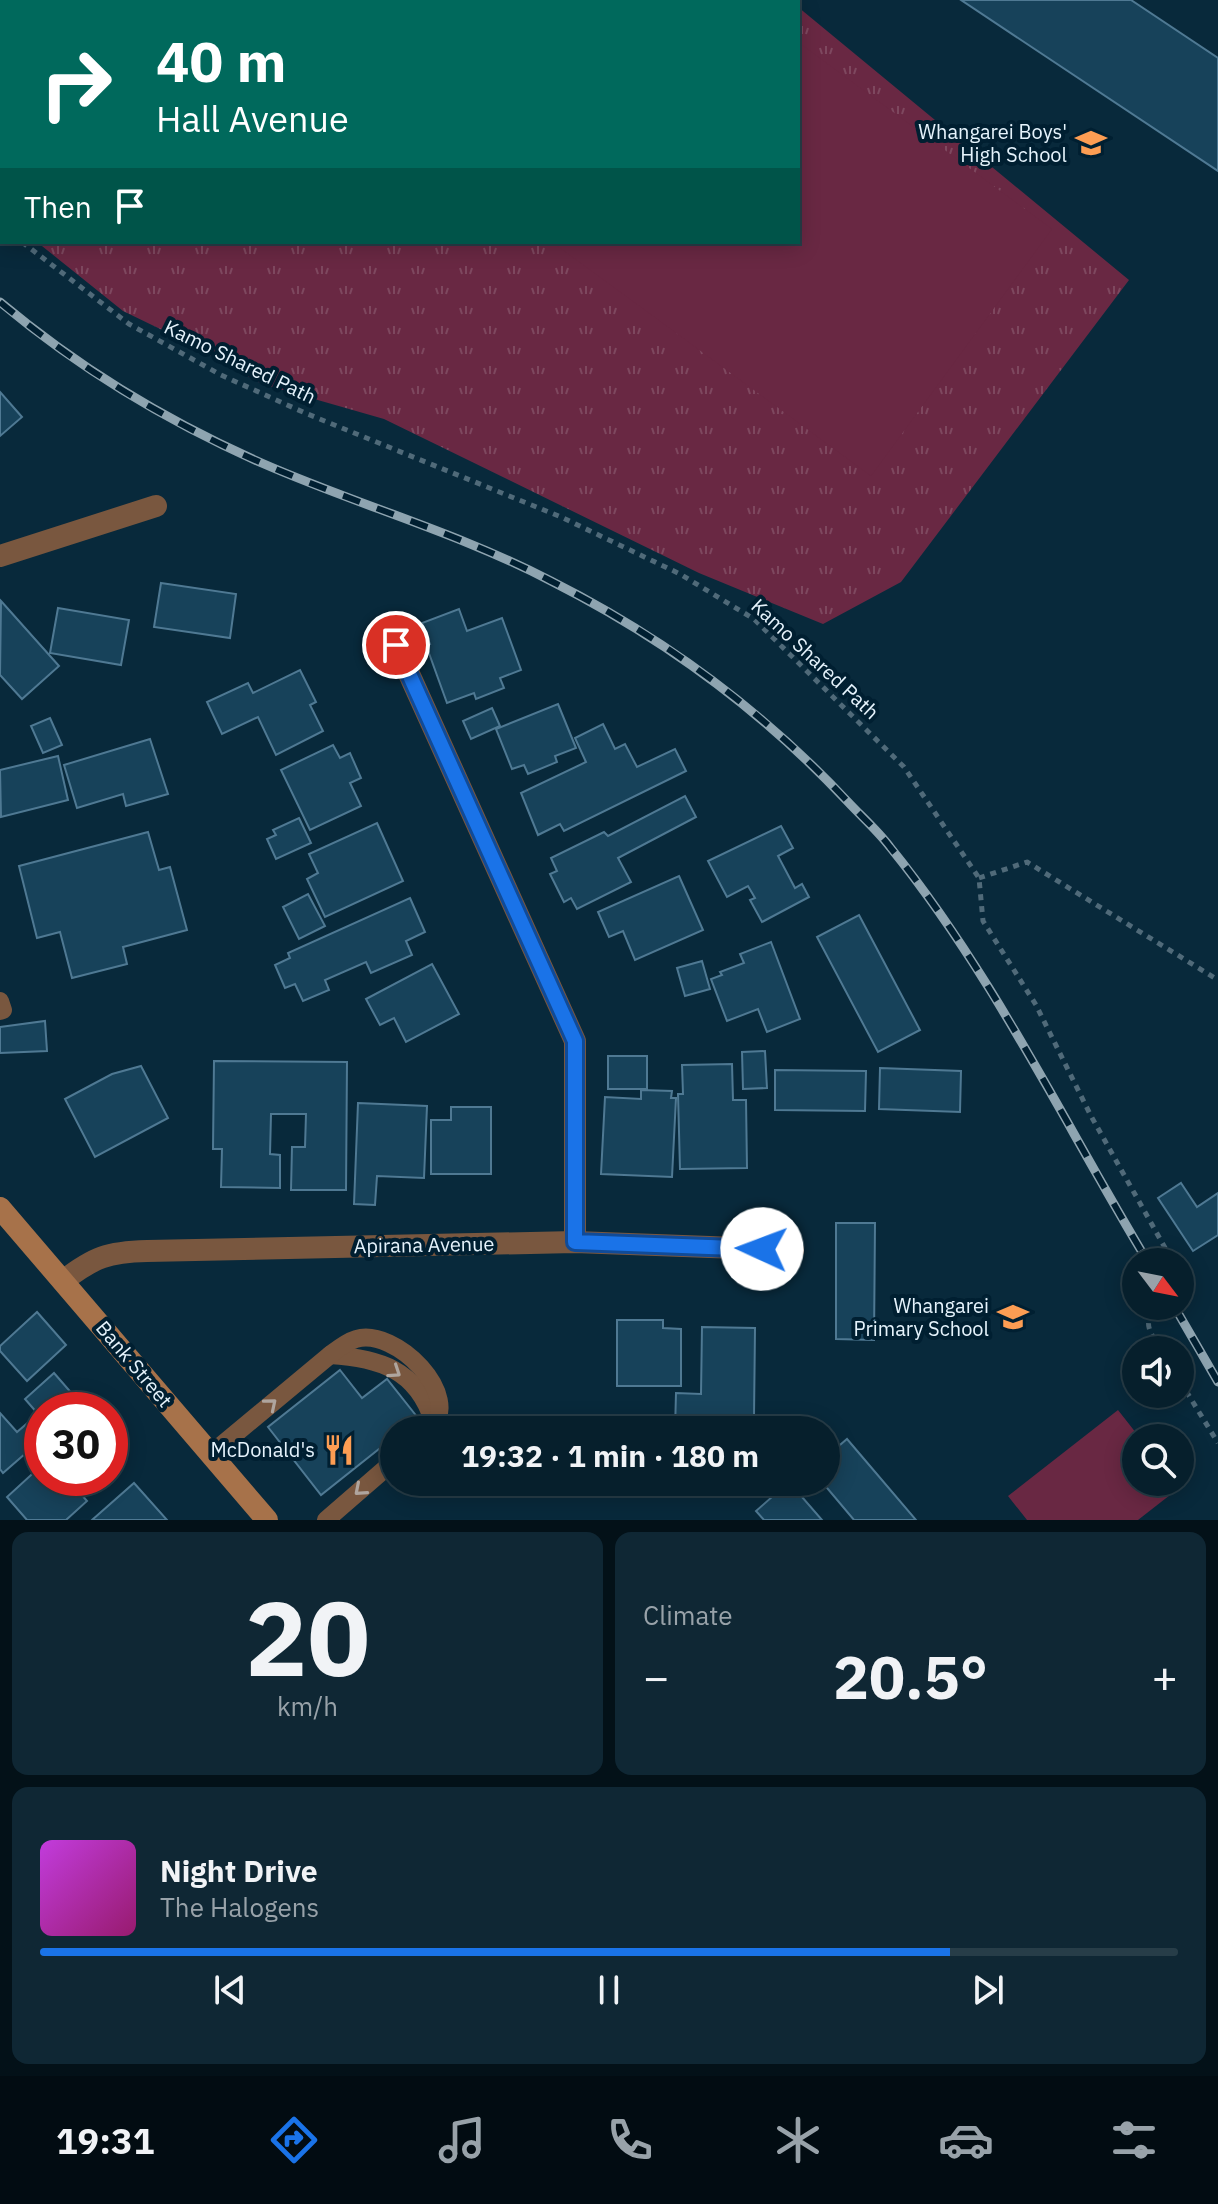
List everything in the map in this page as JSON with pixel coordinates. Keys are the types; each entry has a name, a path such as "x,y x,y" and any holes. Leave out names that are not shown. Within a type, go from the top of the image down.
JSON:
{"main road":[{"name":"Bank Street","path":"0,1208 267,1520"}],"street":[{"path":"0,556 156,506"},
{"path":"396,645 575,1041 575,1242"},
{"name":"Apirana Avenue","path":"63,1281 88,1262 123,1252 575,1242 793,1250"}],"lane":[{"path":"0,1001 3,1010 0,1011"},
{"path":"211,1454 330,1355 359,1337 401,1350 426,1370 439,1407 436,1416"},
{"path":"326,1520 380,1473"}],"path":[{"name":"Kamo Shared Path","path":"25,244 129,324 221,375 305,413 561,517 680,574 754,619 904,767 979,878 983,921 1036,1005 1091,1116 1165,1248"},
{"path":"979,878 1027,862 1218,980"},
{"path":"1194,1404 1218,1443"}],"green space":[{"path":"800,9 1129,280 901,582 823,624 699,573 384,419 262,384 123,311 39,244 800,244"},
{"path":"800,43 1052,229 871,476 555,244 800,244"},
{"path":"1118,1410 1129,1424 1122,1424 1122,1496 1169,1496 1138,1520 1027,1520 1008,1496"}],"building":[{"path":"961,0 1131,0 1218,58 1218,171"},
{"path":"0,392 22,417 0,436"},
{"path":"161,583 236,594 230,638 154,627"},
{"path":"1,601 59,666 22,699 0,675"},
{"path":"58,608 129,620 121,665 50,653"},
{"path":"459,609 467,631 502,618 521,670 500,678 504,688 476,699 474,693 447,703 426,645 430,644 422,623"},
{"path":"300,670 316,702 310,705 323,731 276,755 258,717 222,734 207,702 248,683 253,693"},
{"path":"558,704 576,748 555,756 557,762 528,774 524,765 512,769 496,729"},
{"path":"492,708 500,726 471,739 463,721"},
{"path":"50,718 62,745 43,753 31,726"},
{"path":"603,724 615,749 625,744 637,767 675,749 686,771 564,831 560,824 538,835 521,793 586,762 575,738"},
{"path":"150,739 168,794 126,806 123,794 77,808 64,765"},
{"path":"333,745 340,758 350,753 361,778 350,783 361,806 310,830 281,770"},
{"path":"58,756 68,800 1,817 0,770"},
{"path":"685,796 696,817 618,858 631,882 577,909 571,898 564,902 550,874 557,871 551,858 604,832 608,836"},
{"path":"299,818 311,843 276,859 267,839 276,835 273,830"},
{"path":"377,823 403,881 325,917 307,879 318,873 309,854"},
{"path":"781,826 793,848 778,856 795,888 802,884 809,897 762,922 750,900 755,898 748,886 727,897 708,861"},
{"path":"148,832 159,870 170,867 187,930 123,947 127,964 72,978 60,932 37,938 19,866"},
{"path":"679,876 703,930 635,960 623,931 609,937 598,912"},
{"path":"308,894 325,926 299,939 283,907"},
{"path":"410,898 425,932 406,941 412,955 371,973 366,962 325,980 329,990 303,1001 295,984 285,988 275,965 290,958 288,953"},
{"path":"859,915 920,1030 878,1052 817,937"},
{"path":"771,942 800,1019 767,1032 758,1009 727,1021 711,979 744,963 740,954"},
{"path":"702,961 710,989 685,996 677,968"},
{"path":"432,964 459,1014 406,1042 394,1018 380,1025 366,999"},
{"path":"45,1021 47,1051 0,1053 0,1027"},
{"path":"765,1051 767,1088 743,1089 742,1052"},
{"path":"608,1056 647,1056 647,1089 608,1089"},
{"path":"214,1061 347,1062 346,1190 291,1190 292,1147 305,1147 306,1114 271,1114 270,1154 280,1155 280,1188 221,1187 222,1149 213,1149"},
{"path":"732,1064 733,1100 746,1100 747,1168 680,1169 678,1094 683,1094 682,1065"},
{"path":"141,1066 168,1118 95,1157 65,1099 112,1074"},
{"path":"880,1068 961,1071 960,1112 879,1109"},
{"path":"775,1070 866,1071 865,1111 775,1110"},
{"path":"641,1090 672,1091 671,1098 676,1098 672,1177 601,1174 605,1097 641,1099"},
{"path":"358,1103 427,1106 424,1178 377,1176 375,1205 354,1204"},
{"path":"451,1107 491,1107 491,1174 431,1174 431,1120 451,1120"},
{"path":"1181,1183 1197,1207 1218,1193 1218,1235 1194,1250 1158,1198"},
{"path":"836,1223 875,1223 874,1340 836,1339"},
{"path":"37,1312 66,1345 27,1381 0,1351 0,1346"},
{"path":"617,1320 663,1320 663,1328 681,1329 681,1386 617,1386"},
{"path":"702,1327 755,1328 754,1416 675,1416 676,1393 701,1394"},
{"path":"340,1370 362,1398 387,1379 416,1416 380,1416 380,1448 321,1495 268,1427"},
{"path":"54,1373 71,1392 33,1392"},
{"path":"0,1413 17,1432 24,1426 24,1455 3,1473 0,1469"},
{"path":"847,1439 916,1520 854,1520 834,1496 840,1496 840,1445"},
{"path":"24,1481 24,1496 83,1496 87,1501 66,1520 27,1520 7,1497"},
{"path":"134,1483 167,1520 92,1520 119,1496 128,1496 128,1488"},
{"path":"773,1496 801,1496 822,1520 764,1520 756,1511"}],"railway":[{"path":"0,302 93,372 159,412 264,464 481,548 551,581 633,626 746,706 815,768 875,830 927,896 995,997 1140,1248"},
{"path":"1182,1320 1218,1382"}],"place":[{"name":"Whangarei Boys' High School","path":"1091,143"},
{"name":"Whangarei Primary School","path":"1013,1317"},
{"name":"McDonald's","path":"339,1450"}],"route":[{"path":"396,645 575,1041 575,1242 762,1249"}]}
